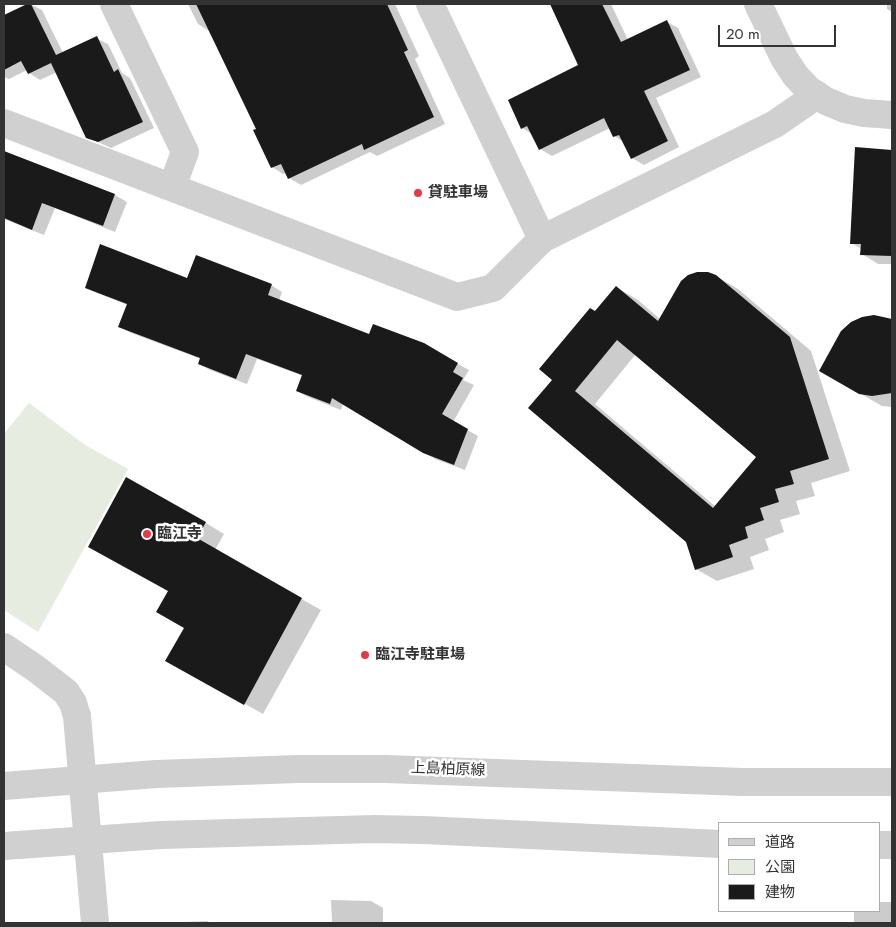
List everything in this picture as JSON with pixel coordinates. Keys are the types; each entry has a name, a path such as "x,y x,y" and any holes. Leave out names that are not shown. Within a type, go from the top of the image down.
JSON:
{"street":[{"path":"114,4 185,152 172,187"},
{"path":"430,4 542,239"},
{"path":"758,4 784,58 809,90 826,101 845,109 864,113 892,115"},
{"path":"4,123 457,297 492,288 542,239 775,124 817,95"},
{"path":"4,647 66,692 73,703 77,716 95,923"},
{"name":"上島柏原線","path":"4,786 83,778 208,772 386,768 743,782 892,782"},
{"path":"4,846 171,834 375,830 423,830 718,844"}],"green space":[{"path":"29,403 85,445 128,469 38,632 4,610 4,434"}],"building":[{"path":"27,4 31,4 56,55 97,36 114,72 118,69 143,122 98,142 86,138 51,63 28,74 21,61 4,70 4,15"},
{"path":"196,4 387,4 408,50 404,52 434,117 364,150 362,144 288,179 281,164 271,168 253,130 256,129"},
{"path":"550,4 602,4 621,42 667,20 690,70 644,91 668,141 631,159 619,135 613,137 604,118 539,150 527,126 521,129 508,100 578,65"},
{"path":"855,147 892,150 892,256 860,255 861,244 850,244"},
{"path":"4,151 115,194 103,226 42,203 32,230 4,218"},
{"path":"100,244 187,278 196,255 272,284 268,295 369,334 373,324 424,343 458,363 453,372 463,378 442,414 468,429 454,465 423,453 332,398 330,404 296,391 302,375 246,354 236,379 198,364 200,358 118,327 127,304 85,288"},
{"path":"697,272 708,272 716,275 790,337 829,459 790,471 794,484 775,489 779,502 760,508 764,520 745,527 748,538 729,545 733,557 695,570 686,542 528,408 552,380 539,369 590,308 595,311 616,286 658,321 681,281 688,275","holes":["617,340 756,457 713,508 575,391"]},
{"path":"874,315 892,319 892,393 872,396 859,394 819,371 841,331 851,322 862,317"},
{"path":"126,477 206,522 197,538 302,598 244,705 165,661 184,628 156,612 168,591 88,547"}],"place":[{"name":"貸駐車場","path":"418,193"},
{"name":"臨江寺","path":"147,534"},
{"name":"臨江寺駐車場","path":"365,655"}]}
